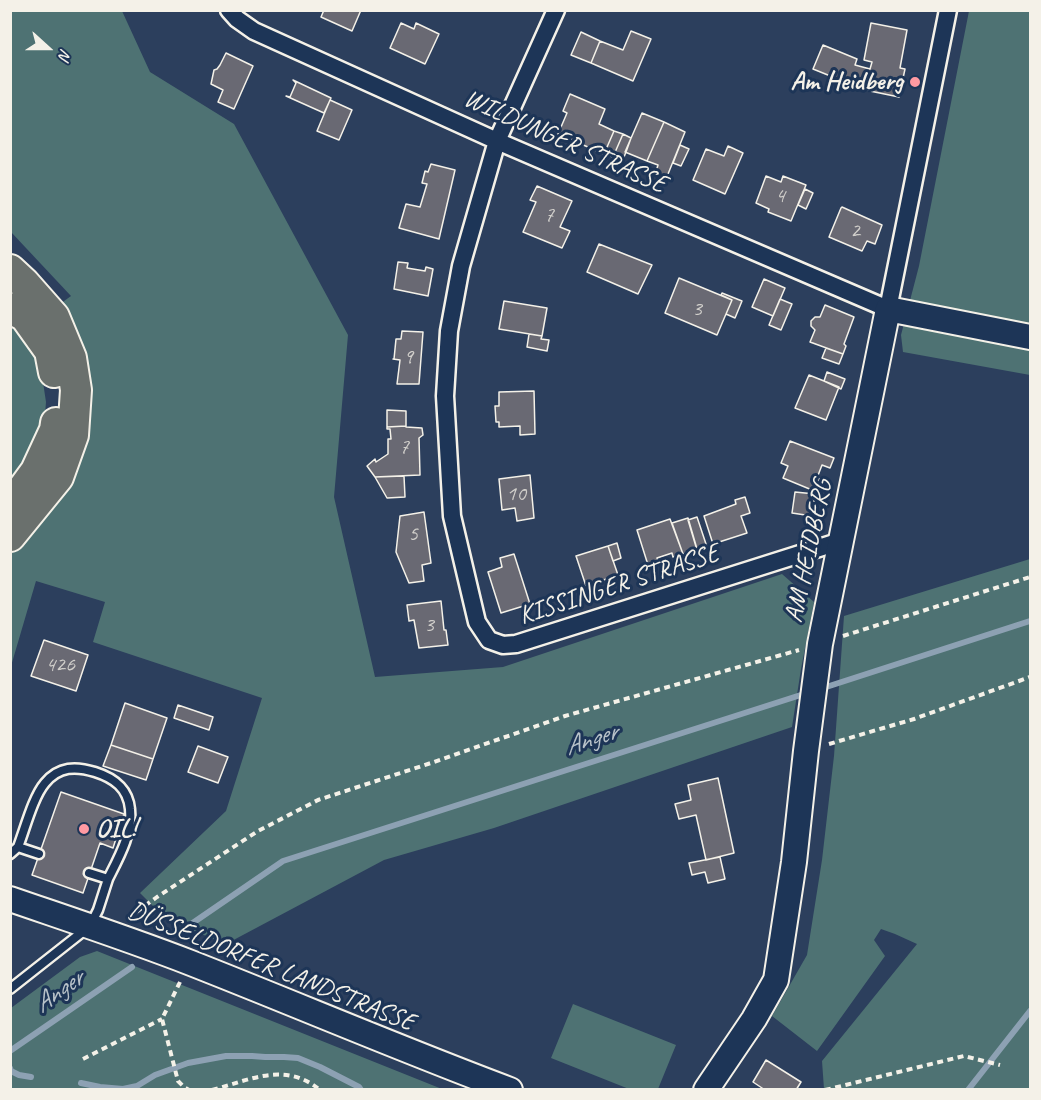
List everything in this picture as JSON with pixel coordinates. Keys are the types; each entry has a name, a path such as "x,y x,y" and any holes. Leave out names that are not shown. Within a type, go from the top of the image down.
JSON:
{"highway":[{"path":"10,270 24,282 54,317 71,358 76,390 73,435 58,477 10,536"},
{"path":"10,308 25,316 50,351 58,388 55,430 36,471 10,506"}],"street":[{"name":"WILDUNGER STRASSE","path":"229,10 254,31 497,141 888,309"},
{"name":"KISSINGER STRASSE","path":"556,10 497,141 460,266 449,331 445,396 452,516 477,622 489,640 503,645 516,644 840,542"},
{"name":"AM HEIDBERG","path":"706,1089 754,1019 776,980 794,862 820,644 948,10"},
{"path":"888,309 1030,337"},
{"name":"DÜSSELDORFER LANDSTRASSE","path":"10,899 189,962 434,1062 510,1089"}],"lane":[{"path":"10,854 18,847 38,793 57,772 75,767 84,769 105,775 124,790 129,801 130,818 127,834 98,910 100,930 10,989"},
{"path":"18,847 39,854"},
{"path":"89,873 108,879"}],"path":[{"path":"100,930 157,897 258,831 318,800 565,716 820,644 1030,577"},
{"path":"806,751 914,719 1030,677"},
{"path":"83,1059 162,1019 189,962"},
{"path":"162,1019 177,1081 189,1089"},
{"path":"825,1089 964,1056 1000,1065"},
{"path":"212,1089 246,1079 282,1074 298,1077 321,1089"}],"green space":[{"path":"11,11 122,11 150,72 234,124 348,335 334,497 375,677 503,667 782,574 814,602 792,727 494,828 384,860 226,944 167,920 140,893 226,811 262,698 93,642 105,602 36,581 11,666 11,550 87,438 91,397 88,365 82,342 60,304 71,296 11,232"},
{"path":"969,11 1030,11 1030,375 903,352 901,335 919,266"},
{"path":"11,325 25,340 41,369 46,402 44,427 11,489"},
{"path":"1030,559 1030,1089 824,1089 822,1061 917,944 881,929 874,940 885,956 817,1051 772,1016 807,955 822,860 834,756 844,616"},
{"path":"97,951 442,1089 11,1089 11,1008 80,957"},
{"path":"573,1004 676,1045 658,1089 629,1089 551,1058"}],"building":[{"path":"324,10 361,10 352,31 321,17"},
{"path":"401,23 414,29 416,23 439,34 425,64 390,48"},
{"path":"871,23 907,30 900,68 905,69 899,97 865,90 813,69 823,45 857,59 855,65 870,69 872,62 864,60"},
{"path":"631,31 651,39 633,81 591,63 600,41 623,50"},
{"path":"581,32 600,41 591,63 571,55"},
{"path":"226,53 253,66 234,109 218,102 223,90 211,84 214,70 220,65"},
{"path":"293,80 331,98 324,113 286,96 290,97 296,83"},
{"path":"570,94 605,109 599,124 614,131 604,154 558,134 567,113 563,111"},
{"path":"330,100 352,110 339,140 317,131"},
{"path":"642,113 664,122 647,161 625,152"},
{"path":"664,122 685,132 666,179 655,175 658,165 647,161"},
{"path":"614,131 623,134 613,157 604,154"},
{"path":"623,134 631,138 624,157 616,153 613,157"},
{"path":"680,145 689,149 681,166 673,163"},
{"path":"728,146 743,153 725,194 693,180 706,149 724,156"},
{"path":"431,164 455,170 439,239 399,228 406,204 420,207 427,184 422,183 425,171 428,172"},
{"path":"766,176 781,182 783,176 806,185 791,221 768,212 769,209 756,203"},
{"path":"537,186 572,201 560,227 570,231 562,248 523,232 536,202 530,200"},
{"path":"805,189 813,193 806,209 798,205"},
{"path":"842,207 882,225 875,244 867,241 862,251 829,237"},
{"path":"599,244 652,265 638,294 587,272"},
{"path":"398,262 408,263 407,268 425,271 426,267 433,269 428,296 394,289"},
{"path":"679,278 732,300 717,335 665,313"},
{"path":"764,279 785,288 773,316 752,307"},
{"path":"722,293 742,301 735,318 726,314 732,300 721,295"},
{"path":"780,299 792,304 781,330 769,325"},
{"path":"504,301 547,308 542,336 499,329"},
{"path":"825,305 854,317 844,344 846,346 843,354 810,342 815,330 811,326 811,321 815,317 820,317"},
{"path":"402,331 423,332 419,384 397,384 400,360 393,359 396,339 401,339"},
{"path":"529,334 542,336 541,339 549,340 547,351 527,347"},
{"path":"826,348 843,354 839,364 822,358"},
{"path":"827,372 845,379 841,389 824,381"},
{"path":"809,375 839,387 826,420 795,408"},
{"path":"534,391 535,434 520,435 520,426 499,427 499,422 496,422 495,406 499,406 499,392"},
{"path":"387,410 406,411 406,426 387,427"},
{"path":"387,427 422,428 423,435 419,438 420,475 375,477 367,466 375,459 376,462 388,454 388,439 391,439 390,429"},
{"path":"790,441 834,458 830,468 822,465 817,478 820,479 812,490 783,478 788,466 781,463"},
{"path":"530,475 534,518 517,521 515,508 502,510 499,479"},
{"path":"404,476 405,497 387,498 375,477"},
{"path":"795,492 815,494 812,516 792,513"},
{"path":"745,497 750,513 741,516 747,533 713,544 704,516 736,504 735,500"},
{"path":"424,512 431,563 422,565 424,581 409,583 396,552 400,516"},
{"path":"697,517 707,547 697,550 688,520"},
{"path":"688,518 697,549 683,554 672,523"},
{"path":"670,519 683,554 673,557 672,553 657,558 658,562 648,565 637,530"},
{"path":"617,543 621,558 613,561 608,546"},
{"path":"608,546 618,575 586,586 576,556"},
{"path":"514,554 530,604 501,613 488,572 502,567 500,558"},
{"path":"441,601 448,645 419,648 414,620 409,621 407,605"},
{"path":"44,640 88,655 76,691 31,676"},
{"path":"125,703 167,718 153,759 111,745"},
{"path":"178,705 213,717 209,730 174,718"},
{"path":"111,745 153,759 146,780 103,766"},
{"path":"198,746 228,757 218,783 188,772"},
{"path":"718,778 734,853 706,860 696,815 679,819 675,804 691,800 688,785"},
{"name":"OIL!","path":"61,792 124,814 113,848 100,843 83,893 32,875"},
{"path":"720,857 725,879 708,883 705,872 692,875 689,863"},
{"path":"766,1060 801,1082 796,1090 765,1090 753,1082"}],"waterway":[{"name":"Anger","path":"820,689 1030,621"},
{"name":"Anger","path":"181,931 283,861 807,693"},
{"name":"Anger","path":"10,1051 132,967"},
{"path":"968,1090 1030,1011"},
{"path":"81,1083 123,1089 137,1086 155,1075 188,1063 226,1056 252,1056 298,1058 320,1067 361,1090"},
{"path":"10,1068 19,1075 31,1077"}],"place":[{"name":"Am Heidberg","path":"915,82"},
{"name":"OIL!","path":"84,829"}]}
